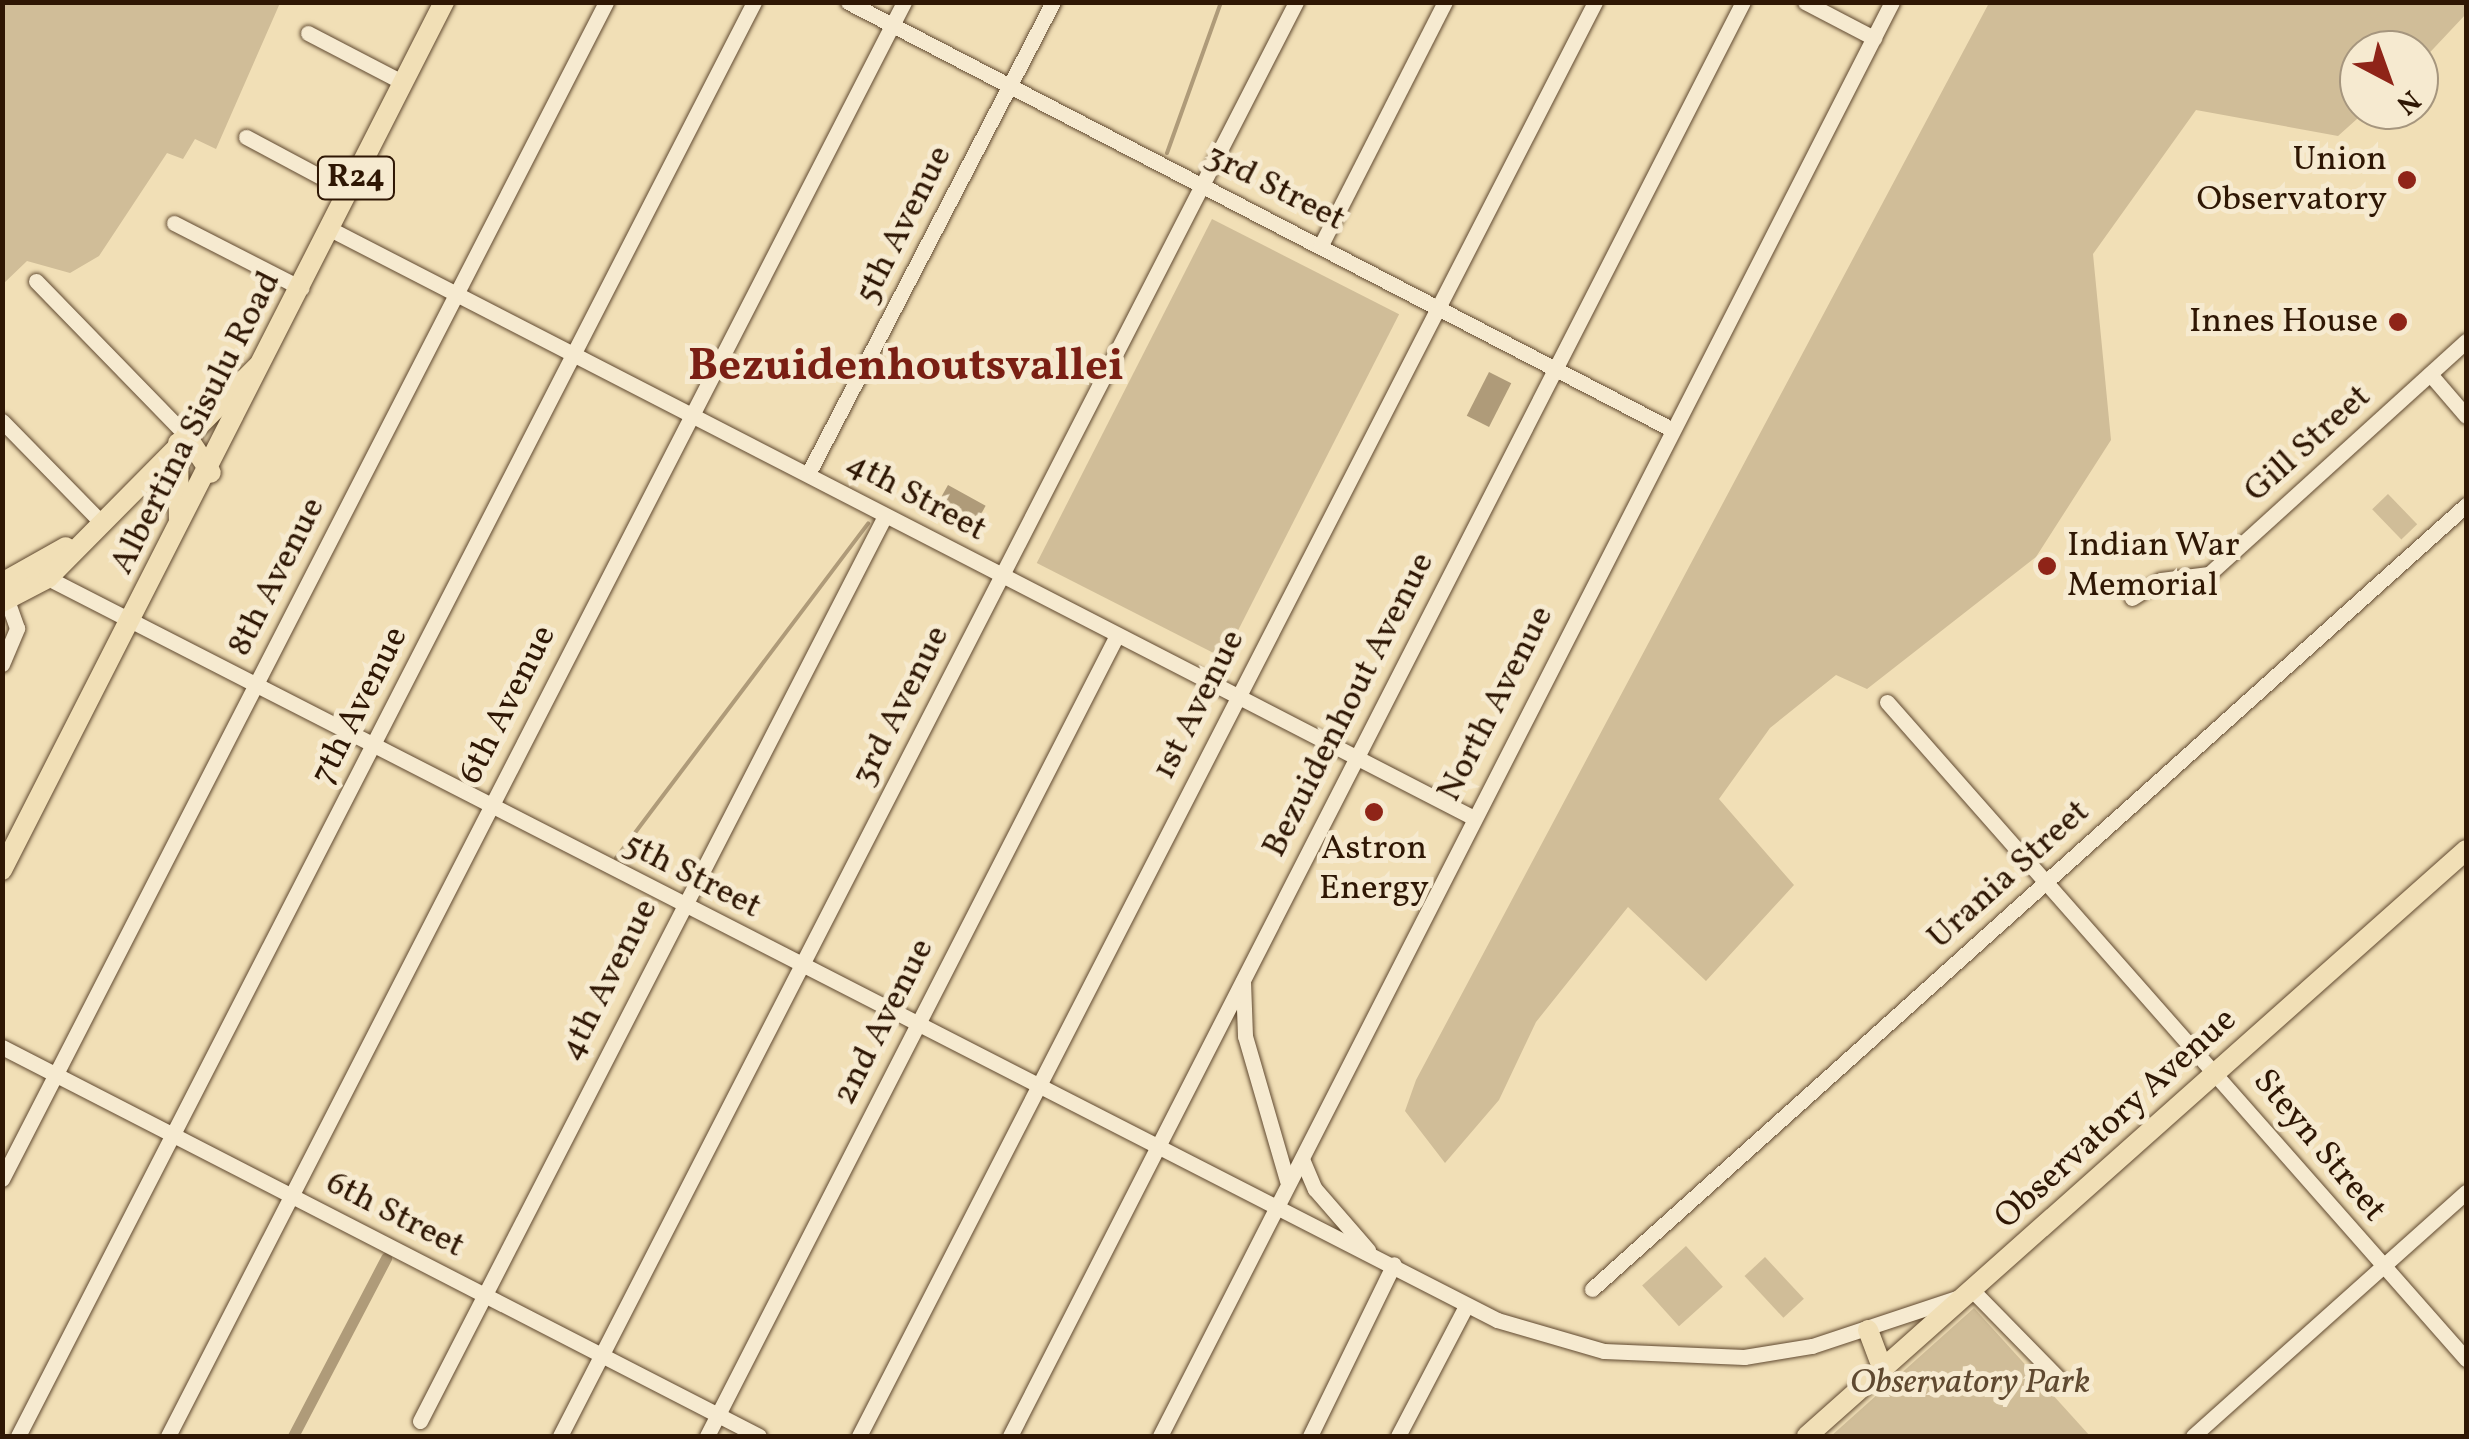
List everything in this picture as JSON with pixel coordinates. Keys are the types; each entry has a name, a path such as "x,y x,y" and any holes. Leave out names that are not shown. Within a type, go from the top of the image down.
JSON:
{"main road":[{"name":"Albertina Sisulu Road","path":"2,870 211,474 444,2"},
{"name":"R24","path":"175,540 184,485 182,439 270,354"},
{"path":"4,593 40,574 96,525 182,439 211,474"},
{"name":"Observatory Avenue","path":"1808,1436 2466,850"},
{"path":"1868,1330 1883,1370"}],"street":[{"name":"8th Avenue","path":"2,1180 606,2"},
{"name":"7th Avenue","path":"18,1436 754,2"},
{"name":"3rd Street","path":"848,2 1672,430"},
{"name":"6th Avenue","path":"168,1436 904,2"},
{"name":"5th Avenue","path":"808,474 1053,2"},
{"name":"3rd Avenue","path":"560,1436 1296,2"},
{"path":"1321,245 1445,2"},
{"name":"1st Avenue","path":"859,1436 1595,2"},
{"name":"Bezuidenhout Avenue","path":"1010,1436 1743,2"},
{"path":"1805,2 1874,38"},
{"name":"North Avenue","path":"1160,1436 1472,817 1892,2"},
{"path":"308,33 404,83"},
{"path":"246,136 349,192"},
{"path":"174,223 301,288"},
{"name":"4th Street","path":"332,230 1472,817"},
{"path":"36,280 182,439"},
{"name":"Gill Street","path":"2132,598 2162,580 2209,574 2466,342"},
{"path":"2430,374 2466,416"},
{"path":"2,421 96,525"},
{"name":"Urania Street","path":"1592,1289 2466,505"},
{"name":"4th Avenue","path":"420,1421 682,904 885,516"},
{"name":"5th Street","path":"40,574 916,1025 1278,1206 1394,1269"},
{"path":"2,664 17,628 4,593"},
{"name":"2nd Avenue","path":"707,1436 1117,635"},
{"name":"Steyn Street","path":"1887,702 2466,1359"},
{"path":"1243,976 1248,1048 1282,1146 1286,1190"},
{"name":"6th Street","path":"2,1048 759,1436"},
{"path":"1282,1146 1310,1142"},
{"path":"1302,1159 1315,1189 1368,1250"},
{"path":"2194,1436 2466,1192"},
{"name":"5th Street","path":"1326,1233 1368,1250 1394,1269"},
{"path":"1310,1436 1394,1269 1466,1306 1538,1336 1672,1359 1782,1353 1868,1330 1974,1292 2063,1383"},
{"path":"1398,1436 1466,1306"}],"green space":[{"path":"3,2 280,3 216,149 195,139 183,159 167,153 99,256 70,273 27,261 3,284"},
{"path":"2466,2 2466,14 2439,43 2439,30 2339,30 2339,130 2345,130 2338,136 2196,110 2093,254 2111,440 2036,557 1867,689 1836,675 1770,728 1719,799 1794,885 1706,981 1628,907 1536,1022 1499,1100 1445,1163 1405,1111 1416,1080 1989,3"},
{"path":"1212,219 1399,314 1224,658 1037,563"},
{"path":"2388,494 2417,524 2401,539 2372,509"},
{"path":"1686,1246 1723,1287 1679,1326 1642,1285"},
{"path":"1765,1257 1804,1299 1783,1318 1745,1276"},
{"name":"Observatory Park","path":"1974,1308 2090,1436 1831,1436"}],"shaded area":[{"path":"1489,372 1511,383 1489,427 1467,416"},
{"path":"948,485 986,506 977,521 940,500"}],"waterway":[{"path":"1167,153 1221,2"},
{"path":"616,858 868,523"},
{"path":"293,1436 386,1258"}],"place":[{"name":"Union Observatory","path":"2407,180"},
{"name":"Innes House","path":"2398,322"},
{"name":"Indian War Memorial","path":"2047,566"},
{"name":"Astron Energy","path":"1374,812"}],"district":[{"name":"Bezuidenhoutsvallei","path":"906,368"}]}
